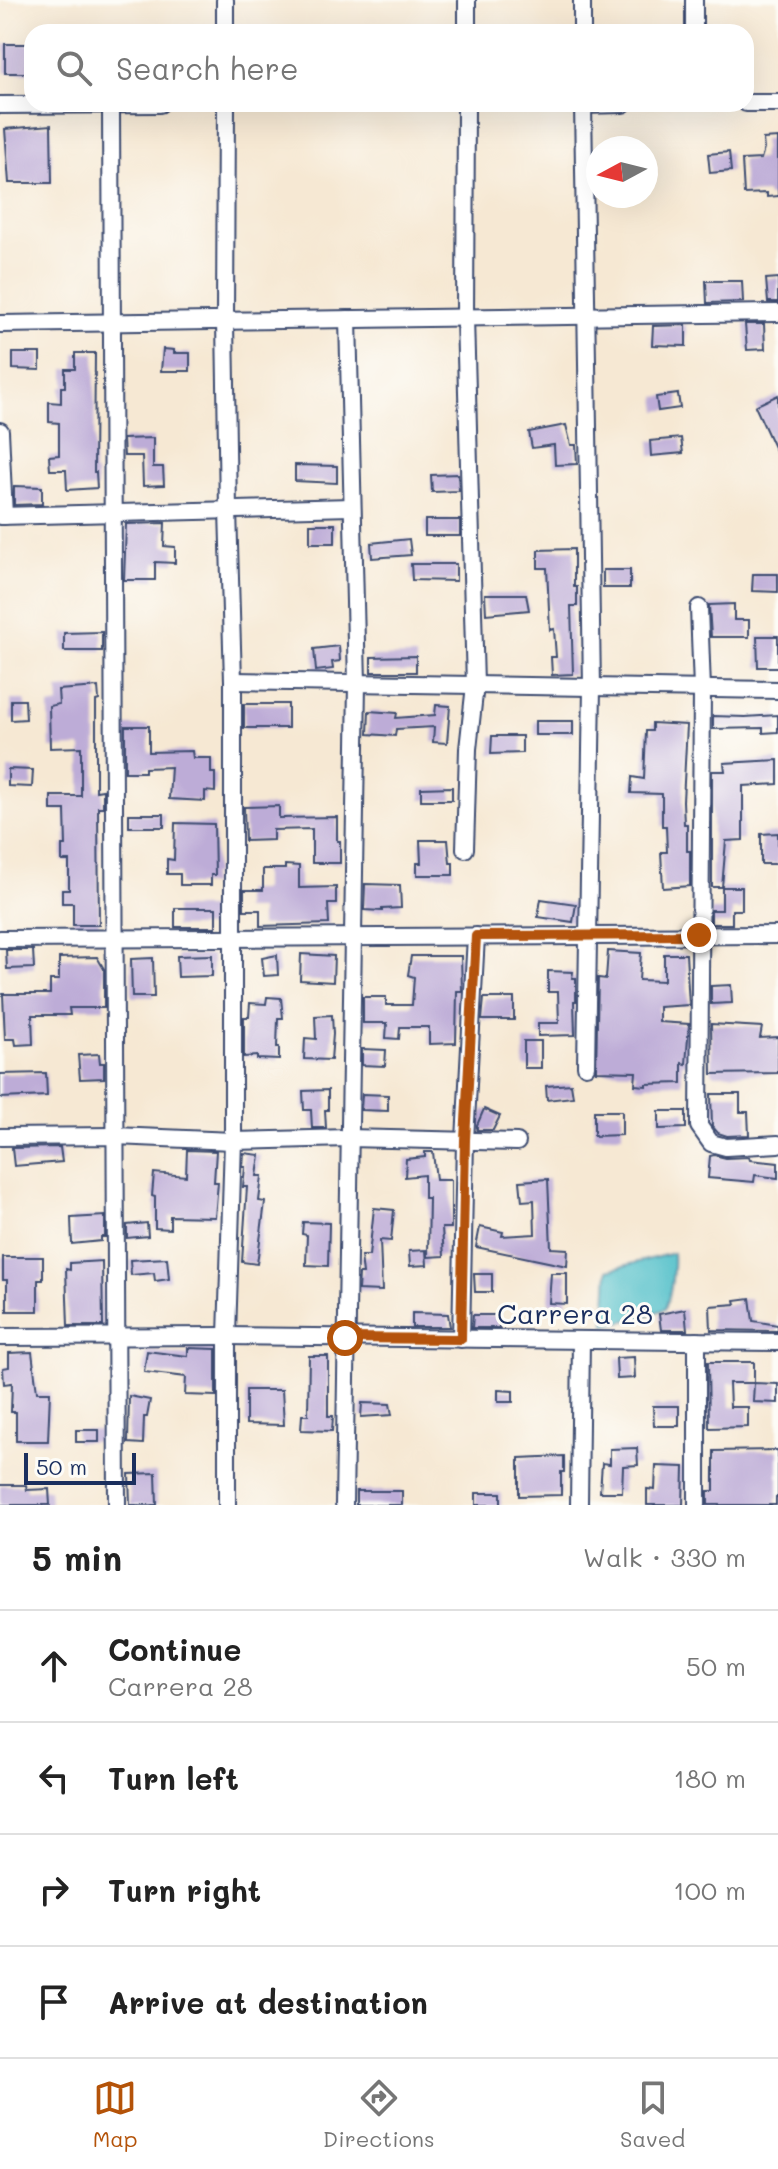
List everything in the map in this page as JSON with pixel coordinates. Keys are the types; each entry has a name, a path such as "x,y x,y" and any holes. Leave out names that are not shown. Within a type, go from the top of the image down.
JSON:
{"street":[{"path":"225,0 225,24"},
{"path":"467,0 467,24"},
{"path":"582,0 582,24"},
{"path":"694,0 694,24"},
{"path":"754,103 778,103"},
{"path":"0,105 24,105"},
{"path":"111,112 117,1505"},
{"path":"226,112 225,321 233,681 233,1141 227,1336 227,1505"},
{"path":"465,849 468,749 475,685 465,318 466,112"},
{"path":"583,112 592,687 586,1066"},
{"path":"0,324 778,313"},
{"path":"344,1505 357,683 348,319"},
{"path":"0,431 2,516 352,507"},
{"path":"699,608 702,689 699,1126 711,1143 726,1147 778,1144"},
{"path":"233,681 778,690"},
{"path":"0,939 778,935"},
{"path":"461,1339 465,1140 476,936"},
{"path":"0,1137 517,1142"},
{"name":"Carrera 28","path":"0,1337 227,1336 778,1342"},
{"path":"579,1505 581,1340"},
{"path":"697,1341 697,1505"}],"water":[{"path":"673,1253 672,1281 665,1309 605,1325 608,1270"}],"building":[{"path":"5,44 24,44 24,73 5,73"},
{"path":"51,125 52,183 9,183 5,129"},
{"path":"778,138 778,196 744,194 742,160 761,159 763,139"},
{"path":"729,152 731,171 710,173 708,154"},
{"path":"778,278 778,302 768,302 766,279"},
{"path":"706,281 742,281 743,302 707,303"},
{"path":"745,324 764,324 765,349 747,350"},
{"path":"686,325 686,346 652,345 653,326"},
{"path":"163,349 190,353 190,371 161,371"},
{"path":"13,353 40,353 40,370 13,369"},
{"path":"75,353 95,353 94,472 97,488 67,490 66,470 50,470 49,456 59,455 59,423 49,422 49,402 61,403 65,369 75,369"},
{"path":"678,394 680,408 658,411 656,397"},
{"path":"778,395 778,456 755,406"},
{"path":"566,425 571,445 576,445 577,464 555,465 554,445 532,448 529,432"},
{"path":"153,438 153,467 163,467 164,485 143,486 142,456 124,456 123,439"},
{"path":"681,438 683,453 651,456 650,441"},
{"path":"295,465 337,466 337,483 295,481"},
{"path":"458,474 459,491 432,492 431,475"},
{"path":"14,486 42,487 42,504 14,505"},
{"path":"425,520 460,520 460,536 425,536"},
{"path":"165,523 164,546 175,547 175,563 155,562 155,580 124,580 126,524"},
{"path":"310,524 335,524 335,543 310,543"},
{"path":"409,539 411,555 372,558 371,543"},
{"path":"574,549 577,606 571,606 573,674 552,675 551,657 556,657 554,629 550,630 547,568 538,568 538,550"},
{"path":"411,564 456,564 456,581 412,580"},
{"path":"603,570 630,570 630,588 603,588"},
{"path":"753,574 778,574 778,592 752,591"},
{"path":"485,594 526,594 529,610 486,614"},
{"path":"734,604 734,620 749,620 749,637 711,637 709,605"},
{"path":"102,632 102,651 64,651 64,633"},
{"path":"757,636 778,636 778,667 758,667"},
{"path":"339,646 340,661 332,662 333,669 316,671 314,649"},
{"path":"416,656 416,672 371,672 371,657"},
{"path":"98,687 96,791 103,790 103,807 98,807 99,925 73,925 73,903 62,903 62,890 69,890 69,861 62,861 62,845 66,845 65,810 51,810 51,796 81,796 81,747 50,748 49,706 59,704 58,690"},
{"path":"11,700 25,700 26,719 11,720"},
{"path":"244,704 288,704 288,728 244,728"},
{"path":"436,705 450,706 447,743 433,742 434,727 396,729 395,736 368,734 369,711 397,713 396,718 435,715"},
{"path":"778,715 778,732 763,733 763,728 713,729 713,716"},
{"path":"535,721 573,721 573,735 535,735"},
{"path":"652,723 687,725 683,801 687,851 690,851 690,886 663,888 661,852 667,852 666,826 662,826 662,794 631,793 632,777 644,779 646,731 652,731"},
{"path":"125,726 149,726 149,752 192,751 193,758 211,758 215,792 205,791 205,801 169,799 171,767 125,772"},
{"path":"492,736 522,736 522,753 491,754"},
{"path":"778,760 778,784 743,786 743,840 726,841 722,887 712,887 712,771 725,771 724,763"},
{"path":"8,769 33,770 32,787 8,786"},
{"path":"452,787 452,800 421,800 421,788"},
{"path":"279,806 279,818 337,817 340,863 312,863 312,829 273,830 273,840 245,841 244,807"},
{"path":"129,814 164,814 164,827 129,827"},
{"path":"175,823 214,824 215,875 211,875 211,885 180,885 180,874 167,874 167,859 174,860"},
{"path":"778,833 778,864 761,864 761,834"},
{"path":"420,840 448,840 453,875 417,875 417,863 421,863"},
{"path":"285,865 299,866 299,888 336,887 336,904 328,904 329,924 260,926 260,910 244,910 244,890 263,890 263,869 285,869"},
{"path":"365,884 400,885 401,908 364,910"},
{"path":"722,887 742,887 742,910 732,910 732,924 711,924 711,910 722,910"},
{"path":"541,899 576,904 573,922 538,917"},
{"path":"175,908 216,908 216,927 175,927"},
{"path":"6,950 33,950 34,968 7,969"},
{"path":"608,951 641,953 639,980 664,981 664,954 686,954 689,1005 659,1007 659,1022 689,1024 682,1083 635,1085 636,1072 596,1071 598,978 606,979"},
{"path":"301,954 334,956 333,982 300,980"},
{"path":"212,955 212,976 178,977 177,956"},
{"path":"277,955 278,975 264,976 262,958"},
{"path":"411,956 461,956 462,991 457,991 456,1043 429,1044 429,1027 400,1027 399,1039 386,1038 387,1023 363,1023 363,997 386,997 386,1005 412,1005 414,977 408,975"},
{"path":"97,957 104,969 104,1008 69,1008 70,1015 32,1015 33,1044 16,1045 15,1039 5,1039 3,994 50,994 50,980 59,980 59,958"},
{"path":"153,958 154,997 132,997 131,959"},
{"path":"548,971 573,972 572,978 576,978 575,1035 538,1036 538,1023 559,1023 558,992 548,992"},
{"path":"731,985 732,1003 711,1004 711,986"},
{"path":"267,997 281,998 283,1018 278,1018 279,1060 244,1057 244,1017 249,1017 250,1003 266,1004"},
{"path":"484,998 514,998 514,1020 482,1020"},
{"path":"332,1015 331,1060 304,1059 305,1038 316,1039 315,1016"},
{"path":"711,1024 762,1027 760,1038 778,1037 778,1073 712,1074"},
{"path":"524,1041 541,1041 541,1068 524,1068"},
{"path":"362,1049 386,1050 385,1066 362,1065"},
{"path":"99,1054 100,1063 104,1063 104,1078 80,1079 78,1055"},
{"path":"46,1073 47,1096 0,1098 0,1074"},
{"path":"571,1084 573,1097 547,1100 546,1086"},
{"path":"328,1090 326,1128 312,1128 311,1110 304,1110 303,1091"},
{"path":"362,1094 388,1095 388,1111 361,1110"},
{"path":"711,1094 740,1094 740,1112 748,1112 749,1135 727,1136 718,1133 712,1126"},
{"path":"484,1109 500,1116 493,1130 477,1130"},
{"path":"594,1111 622,1111 622,1135 594,1136"},
{"path":"659,1111 686,1111 686,1128 659,1129"},
{"path":"60,1147 62,1162 14,1166 12,1148"},
{"path":"187,1150 216,1151 214,1182 218,1182 215,1217 170,1216 170,1229 155,1228 155,1197 152,1196 154,1173 186,1176"},
{"path":"425,1152 433,1152 436,1180 451,1180 451,1228 442,1228 444,1256 428,1257 429,1198 424,1198 424,1175 405,1177 406,1159 425,1157"},
{"path":"244,1153 260,1155 257,1176 262,1176 259,1201 265,1202 257,1264 242,1262 247,1187 243,1187"},
{"path":"710,1156 778,1163 778,1178 755,1175 754,1182 708,1178"},
{"path":"548,1179 551,1248 568,1249 567,1266 476,1247 480,1227 503,1232 502,1236 535,1234 534,1200 522,1201 520,1181"},
{"path":"374,1208 394,1210 391,1241 380,1240 382,1291 358,1290 359,1274 363,1274 361,1256 369,1256"},
{"path":"105,1216 105,1237 101,1237 101,1241 72,1244 71,1218"},
{"path":"303,1222 329,1223 328,1266 306,1265 307,1235 302,1234"},
{"path":"147,1223 148,1236 127,1238 127,1225"},
{"path":"426,1250 427,1265 410,1266 409,1251"},
{"path":"3,1257 43,1257 43,1280 38,1280 38,1311 7,1311"},
{"path":"167,1258 169,1279 155,1281 154,1273 131,1275 130,1260"},
{"path":"102,1261 103,1326 68,1326 66,1269 70,1270 70,1263"},
{"path":"551,1273 567,1273 567,1304 549,1303"},
{"path":"474,1274 492,1274 492,1292 475,1292"},
{"path":"750,1298 753,1321 778,1325 778,1331 711,1330 710,1306 736,1304 735,1300"},
{"path":"685,1309 687,1330 661,1330 659,1314"},
{"path":"412,1313 448,1314 450,1327 412,1327"},
{"path":"473,1315 499,1315 499,1328 472,1328"},
{"path":"188,1348 216,1349 216,1396 185,1395 186,1377 144,1372 147,1351 188,1356"},
{"path":"32,1352 37,1392 50,1392 48,1441 16,1441 16,1412 11,1412 12,1383 4,1384 3,1368 9,1367 9,1353"},
{"path":"309,1356 328,1356 328,1416 333,1416 332,1431 301,1430 302,1415 308,1415"},
{"path":"634,1357 635,1378 617,1379 616,1358"},
{"path":"708,1362 754,1362 754,1383 729,1383 730,1407 748,1407 748,1427 709,1428"},
{"path":"754,1383 778,1384 778,1403 753,1402"},
{"path":"246,1390 282,1390 284,1425 246,1424"},
{"path":"498,1390 513,1391 513,1402 498,1402"},
{"path":"129,1396 150,1400 147,1417 144,1417 143,1444 128,1443"},
{"path":"362,1403 390,1404 392,1415 361,1417"},
{"path":"653,1406 679,1406 679,1426 654,1426"},
{"path":"76,1430 99,1430 99,1442 76,1442"},
{"path":"637,1448 638,1465 623,1466 622,1492 600,1492 602,1463 610,1464 610,1449"},
{"path":"778,1450 776,1505 708,1505 708,1491 714,1491 714,1451"},
{"path":"564,1456 561,1495 519,1496 519,1458"},
{"path":"656,1466 684,1467 683,1505 647,1505 647,1489 655,1490"},
{"path":"156,1473 157,1505 130,1505 129,1474"},
{"path":"0,1485 26,1485 27,1490 49,1489 50,1505 0,1505"},
{"path":"356,1491 402,1491 402,1505 356,1505"},
{"path":"476,1493 501,1493 501,1505 476,1505"}],"route":[{"path":"345,1338 461,1339 465,1140 476,936 699,935"}]}
